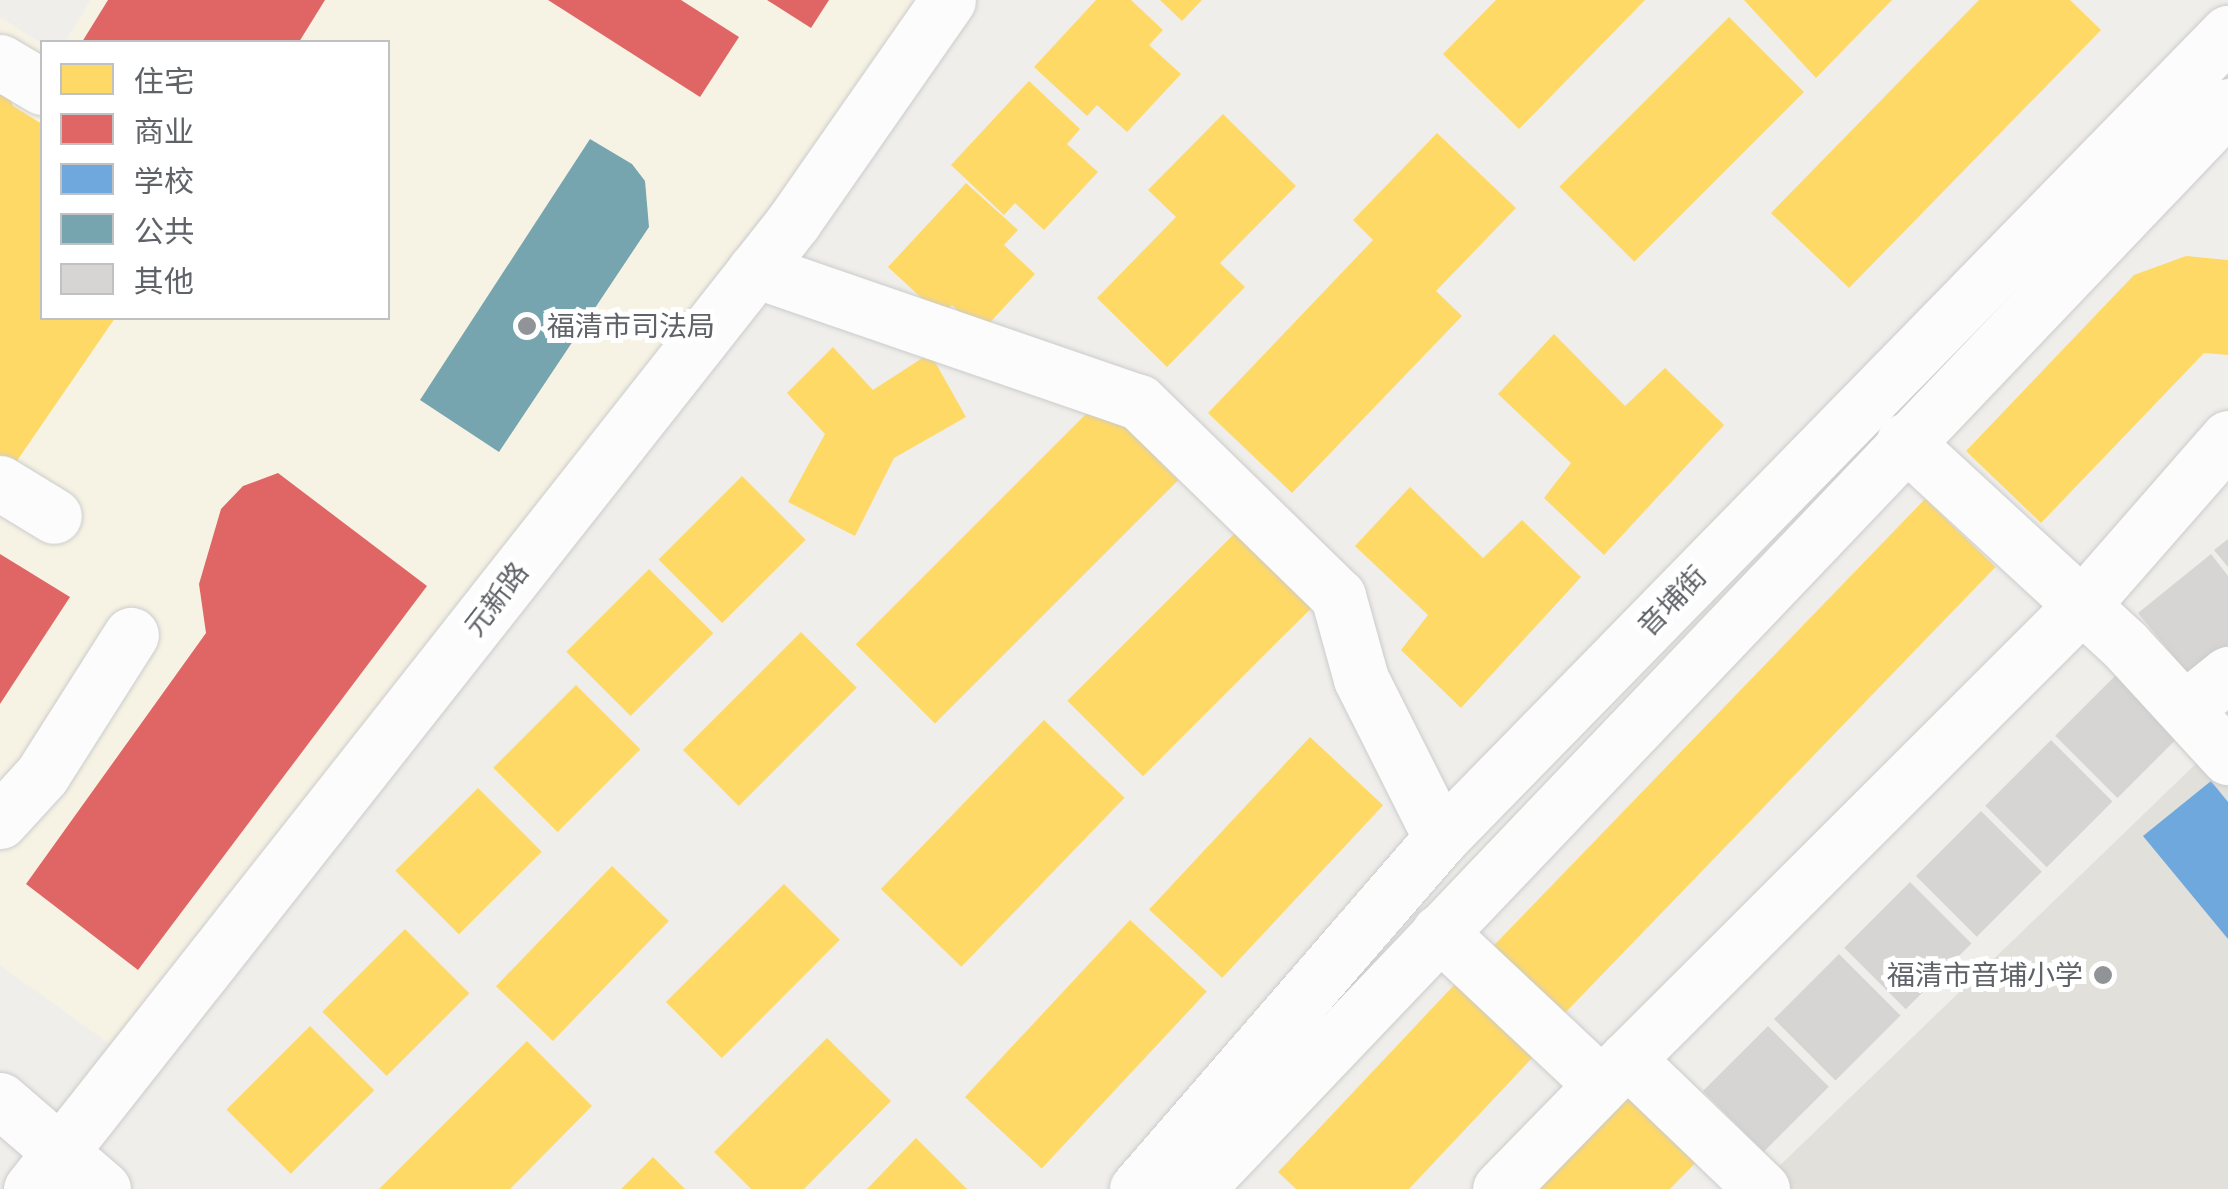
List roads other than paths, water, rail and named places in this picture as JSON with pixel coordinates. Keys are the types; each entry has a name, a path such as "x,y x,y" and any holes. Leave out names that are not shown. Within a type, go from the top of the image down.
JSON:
{"street":[{"name":"元新路","path":"45,1171 755,270 948,0"},
{"name":"音埔街","path":"1136,1189 1441,838 2228,33"},
{"path":"0,62 40,87"},
{"name":"音埔街","path":"1196,1189 1904,441 2228,106"},
{"path":"755,270 1139,402 1338,596 1361,679 1441,838"},
{"path":"1500,1189 1613,1071 2082,605 2228,438"},
{"path":"1904,441 2082,605 2208,690 2228,758"},
{"path":"0,483 54,516"},
{"path":"0,821 42,776 131,635"},
{"path":"1439,932 1613,1071 1745,1184"},
{"path":"0,1100 45,1171 103,1189"},
{"path":"0,1172 18,1189"}],"place":[{"name":"福清市司法局","path":"527,326"},
{"name":"福清市音埔小学","path":"2103,975"}]}
